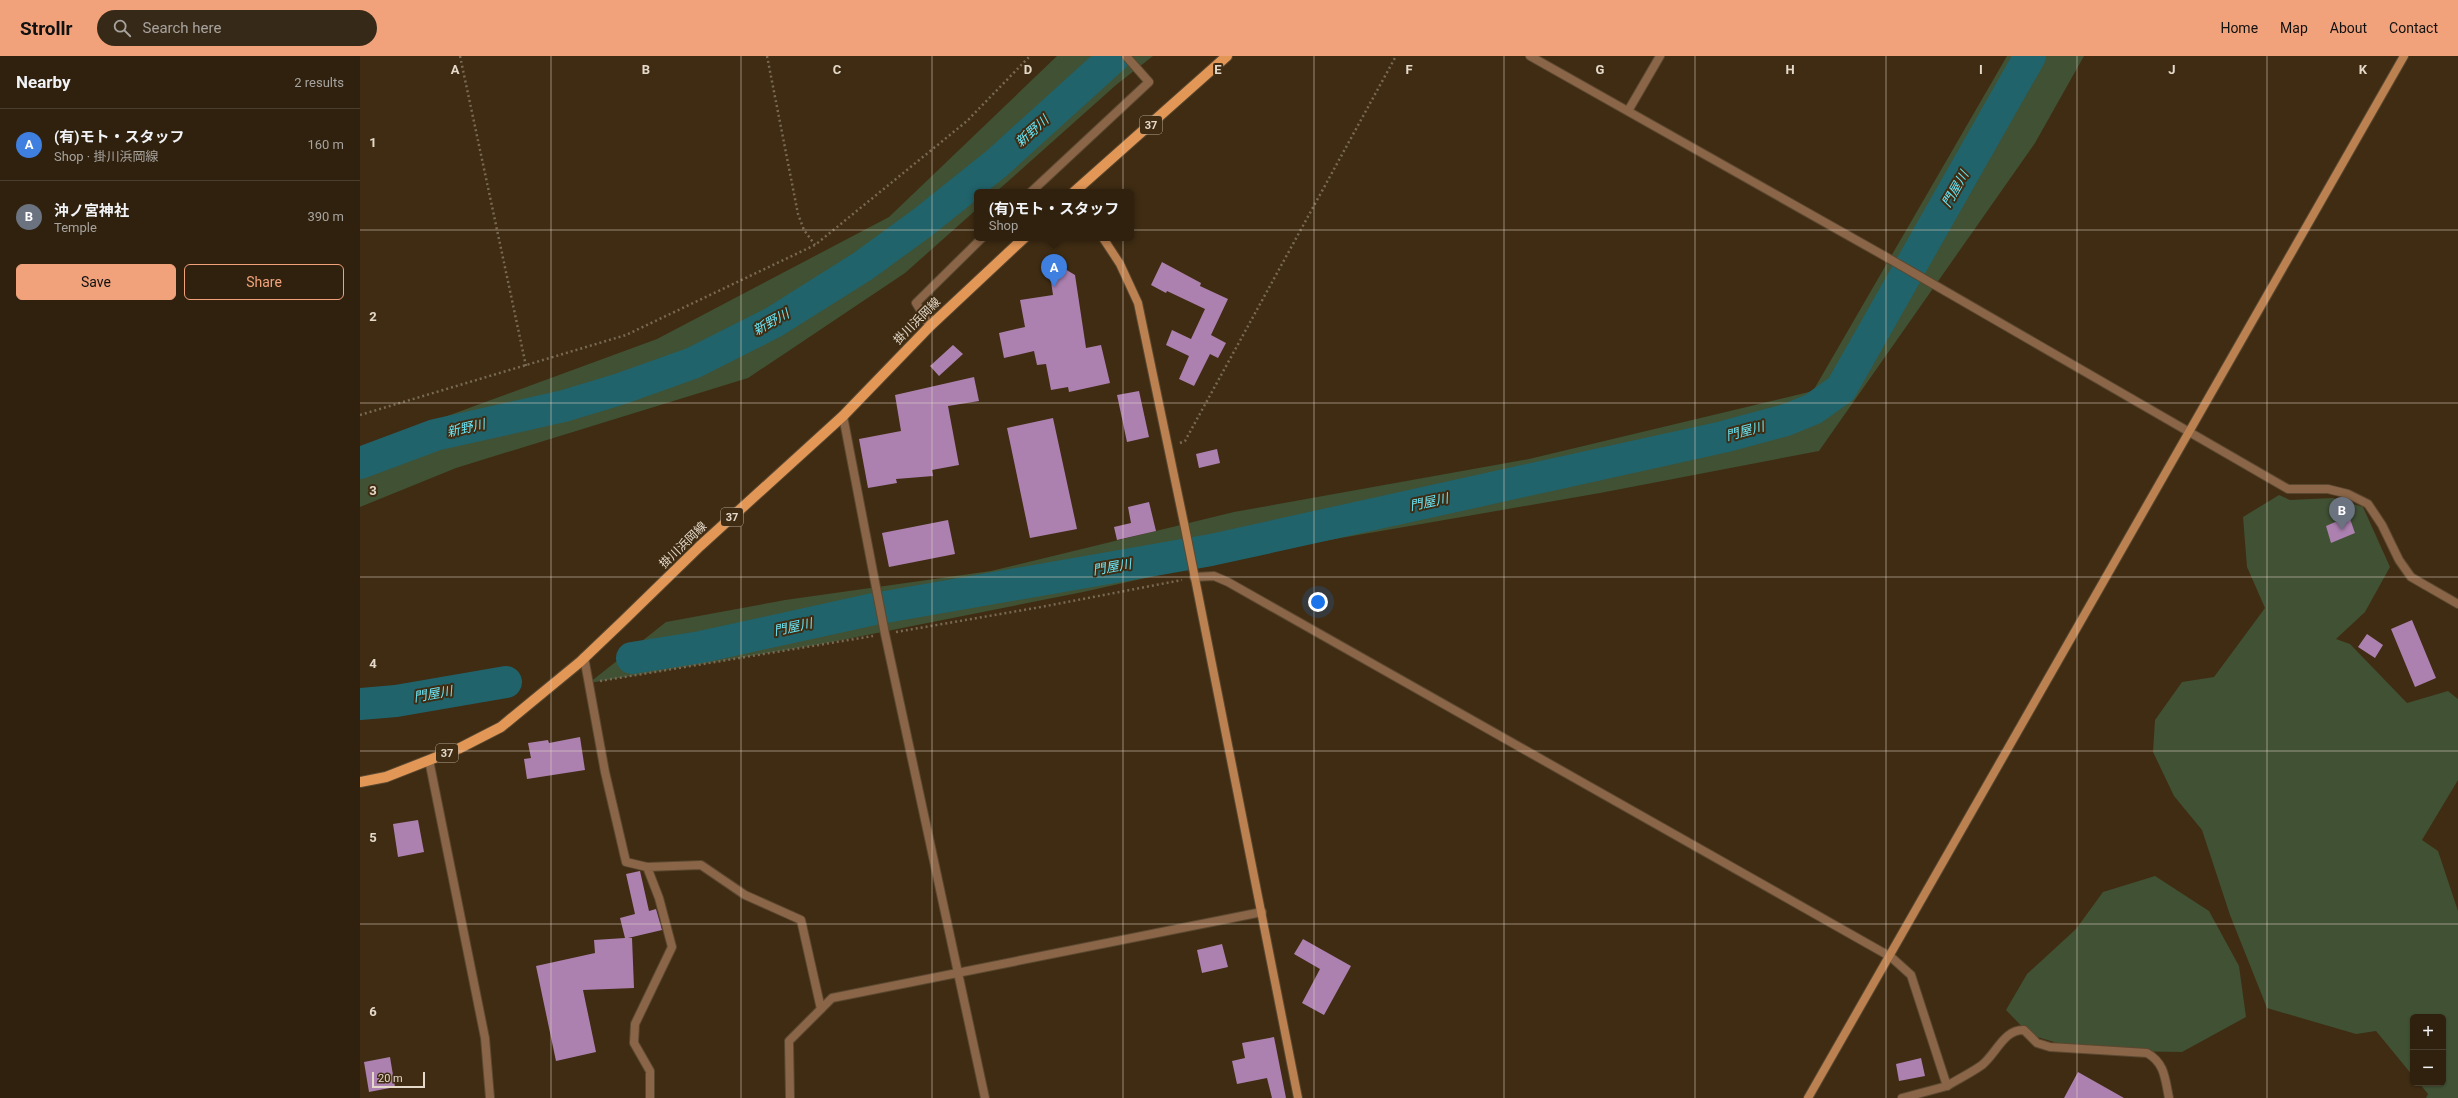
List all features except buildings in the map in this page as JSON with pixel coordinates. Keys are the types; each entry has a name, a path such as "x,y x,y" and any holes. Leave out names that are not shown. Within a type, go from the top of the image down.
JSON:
{"main road":[{"name":"37","path":"1077,189 1227,56"},
{"name":"掛川浜岡線","path":"360,782 386,777 430,760 460,748 501,726 584,657 700,546 842,416 930,326 1021,241"}],"street":[{"path":"1034,189 1150,82 1126,56"},
{"path":"1530,56 1881,254 2190,431 2288,489 2328,490 2348,494 2368,504 2382,525 2399,560 2411,577 2458,604"},
{"path":"1628,111 1660,56"},
{"path":"1808,1098 1891,956 2404,56"},
{"path":"930,326 916,303 979,241"},
{"path":"1105,241 1120,264 1138,303 1185,528 1298,1098"},
{"path":"842,416 885,634 959,971 985,1098"},
{"path":"1194,577 1214,576 1228,582 1891,956 1911,975 1947,1086"},
{"path":"584,657 619,841 626,862 647,867 701,865 745,895 801,920 821,1009"},
{"path":"430,760 485,1038 490,1098"},
{"path":"647,867 659,898 672,947 635,1024 634,1043 650,1071 650,1098"},
{"path":"790,1098 789,1041 832,998 959,971 1262,912"},
{"path":"1902,1098 1947,1086 1983,1064 2009,1034 2017,1030 2024,1030 2037,1043 2050,1047 2147,1053 2157,1058 2163,1067 2168,1098"}],"path":[{"path":"460,56 526,366"},
{"path":"767,56 798,214 804,230 815,245"},
{"path":"360,415 626,335 815,245 967,121 1030,56"},
{"path":"1168,446 1185,441 1396,56"}],"green space":[{"path":"1057,56 1153,56 1116,85 999,189 974,189 974,212 905,273 748,378 456,468 360,507 360,448 657,339 889,217"},
{"path":"2007,56 2084,56 2035,143 1819,451 1600,493 1266,551 1083,592 822,644 589,683 666,622 785,600 991,571 1234,512 1529,459 1813,391"},
{"path":"2279,495 2290,500 2333,498 2363,507 2390,567 2365,612 2336,639 2350,644 2407,703 2448,691 2458,699 2458,780 2422,840 2438,851 2458,911 2458,1098 2426,1098 2428,1094 2421,1086 2446,1086 2446,1014 2410,1014 2410,1072 2376,1031 2356,1034 2267,1008 2230,915 2202,830 2174,796 2153,752 2155,720 2182,682 2214,677 2265,608 2247,567 2243,517"},
{"path":"2155,876 2209,911 2239,966 2246,1017 2182,1052 2116,1051 2075,1048 2030,1035 2006,1010 2027,974 2076,929 2103,892"}],"waterway":[{"name":"新野川","path":"360,463 435,435 564,406 620,389 693,363 774,322 863,266 922,223 997,163 1115,56"},
{"name":"門屋川","path":"632,658 701,647 874,609 1211,550 1723,437 1786,420 1813,409 1841,389 2030,56"},
{"name":"門屋川","path":"360,704 396,701 506,682"}],"place":[{"name":"(有)モト・スタッフ","path":"1054,287"},
{"name":"沖ノ宮神社","path":"2342,530"}]}
